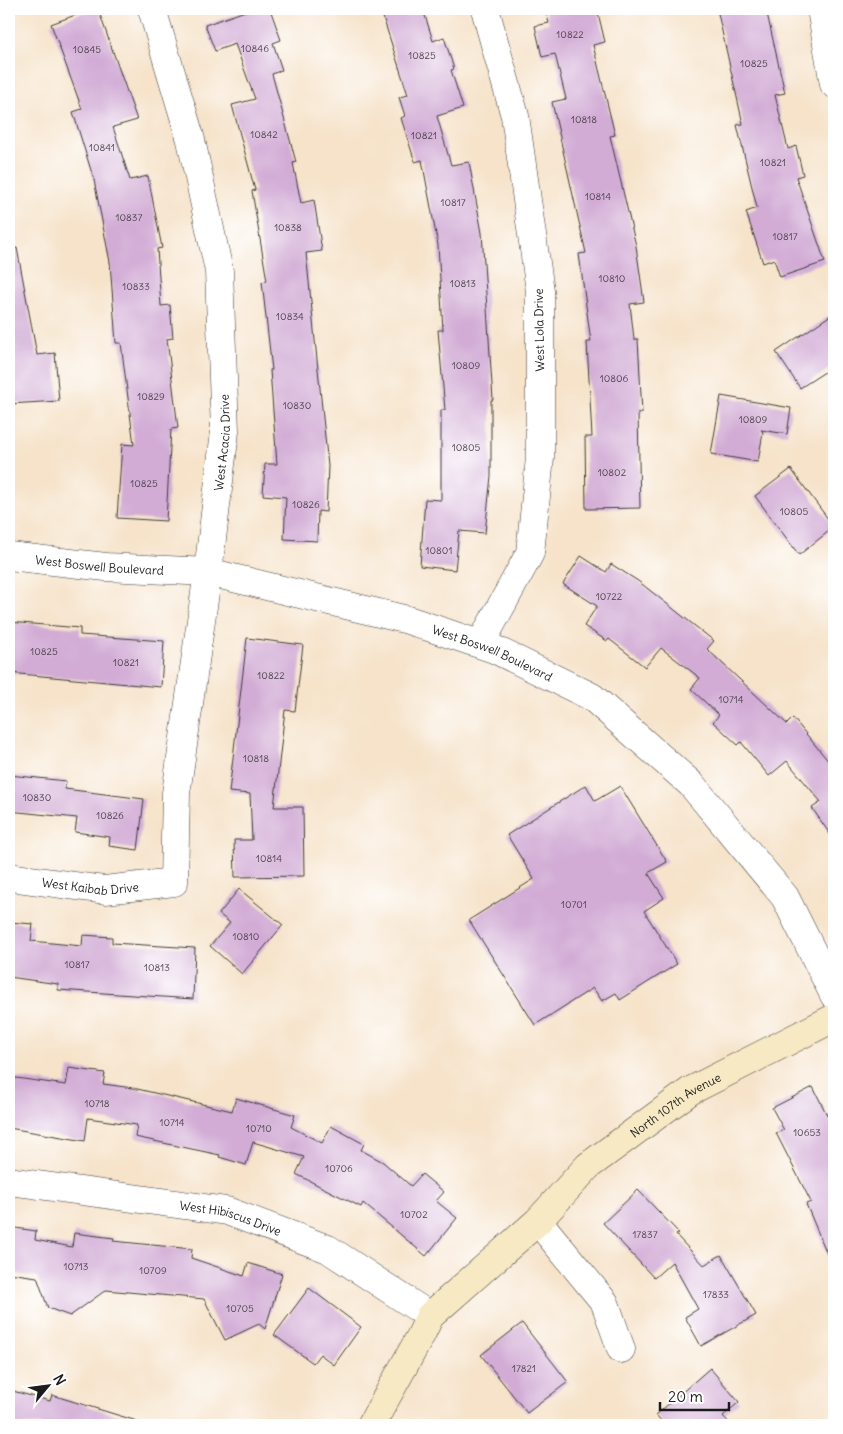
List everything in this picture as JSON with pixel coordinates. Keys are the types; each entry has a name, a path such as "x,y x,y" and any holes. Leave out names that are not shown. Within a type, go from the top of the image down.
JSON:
{"street":[{"name":"West Lola Drive","path":"481,643 530,552 540,458 540,291 515,116 485,9"},
{"path":"820,9 834,84"},
{"name":"West Acacia Drive","path":"155,10 191,140 219,271 225,431 208,572 176,793 174,882"},
{"name":"West Boswell Boulevard","path":"9,556 106,566 208,572 408,620 481,643 592,698 691,784 785,897 834,995"},
{"name":"West Kaibab Drive","path":"9,877 105,890 174,882"},
{"name":"North 107th Avenue","path":"371,1425 430,1316 538,1221 588,1166 690,1091 834,1018"},
{"name":"West Hibiscus Drive","path":"9,1181 227,1211 328,1249 430,1316"},
{"path":"538,1221 605,1303 621,1349"}],"building":[{"path":"92,9 98,9 137,120 113,127 130,180 148,176 162,248 157,249 161,306 170,305 173,338 167,339 178,428 171,429 166,521 117,518 122,444 134,445 121,343 116,343 110,262 94,180 73,112 82,109 51,24"},
{"path":"251,9 270,9 281,40 273,43 282,70 272,74 296,162 293,163 301,203 314,200 322,251 306,253 328,466 326,512 318,511 317,541 284,539 286,497 263,495 265,464 277,464 270,370 272,370 262,282 267,281 252,191 255,190 232,105 255,99 235,44 215,51 205,25"},
{"path":"399,9 423,9 433,41 444,37 454,69 451,70 463,108 437,116 451,165 469,162 482,233 493,400 491,400 491,476 485,533 459,531 455,570 420,566 425,499 441,500 441,410 445,410 438,330 443,330 438,245 422,160 415,162 401,118 405,116 399,97 408,95 382,14"},
{"path":"545,9 597,9 605,42 593,45 615,135 610,136 636,246 644,302 630,304 634,339 638,339 642,413 638,413 640,508 586,509 585,437 592,437 587,342 591,342 579,254 586,253 552,102 566,99 555,54 542,57 535,26 549,23"},
{"path":"717,9 766,9 785,93 775,95 788,149 796,146 803,175 796,177 825,262 780,277 774,259 763,263 746,212 757,208 737,125 743,124"},
{"path":"17,248 37,355 55,353 59,401 9,404 9,249"},
{"path":"834,313 834,366 800,388 776,352"},
{"path":"721,396 791,408 787,434 761,430 763,432 758,462 711,454"},
{"path":"791,469 834,527 799,555 755,496"},
{"path":"581,556 606,572 611,564 638,581 714,641 707,649 787,724 793,718 834,768 834,840 812,808 821,802 787,761 769,776 741,742 738,745 713,722 719,715 691,689 700,678 661,648 645,667 609,639 607,641 584,626 597,606 563,584"},
{"path":"9,622 80,628 80,635 164,641 161,687 9,673"},
{"path":"247,638 303,645 295,711 285,710 274,807 303,807 304,876 235,877 234,840 252,840 250,794 229,792"},
{"path":"9,775 66,781 65,789 144,799 138,850 109,846 110,837 75,832 77,818 9,811"},
{"path":"586,785 595,801 620,786 667,862 648,873 664,898 644,911 677,964 620,1000 616,993 602,1001 593,988 535,1025 469,920 534,879 507,835"},
{"path":"239,889 283,925 242,974 210,946 230,923 219,914"},
{"path":"9,922 33,924 31,941 82,946 83,935 112,937 112,943 195,948 193,999 58,990 58,984 9,977"},
{"path":"69,1068 105,1073 103,1084 133,1088 232,1111 236,1098 295,1115 291,1127 322,1143 331,1126 364,1144 361,1150 383,1162 411,1186 422,1174 444,1192 436,1201 457,1218 426,1256 363,1203 361,1207 296,1174 304,1157 253,1142 246,1165 219,1157 220,1155 135,1137 137,1125 88,1118 85,1141 9,1128 9,1077 66,1085"},
{"path":"813,1087 834,1129 834,1270 806,1204 811,1202 776,1133 784,1130 772,1108"},
{"path":"638,1190 679,1233 676,1235 704,1265 721,1255 756,1315 701,1346 685,1317 698,1309 672,1262 654,1278 603,1223"},
{"path":"9,1227 36,1231 35,1240 72,1247 74,1233 114,1238 113,1241 192,1249 191,1258 244,1276 248,1263 282,1274 265,1329 259,1324 225,1340 204,1299 106,1290 70,1316 48,1308 37,1277 9,1273"},
{"path":"309,1288 361,1327 334,1365 320,1354 313,1363 274,1335"},
{"path":"522,1323 568,1382 527,1413 481,1355"},
{"path":"710,1368 739,1402 723,1416 731,1425 665,1425 656,1415"},
{"path":"9,1390 50,1401 52,1395 137,1421 136,1425 9,1425"}]}
